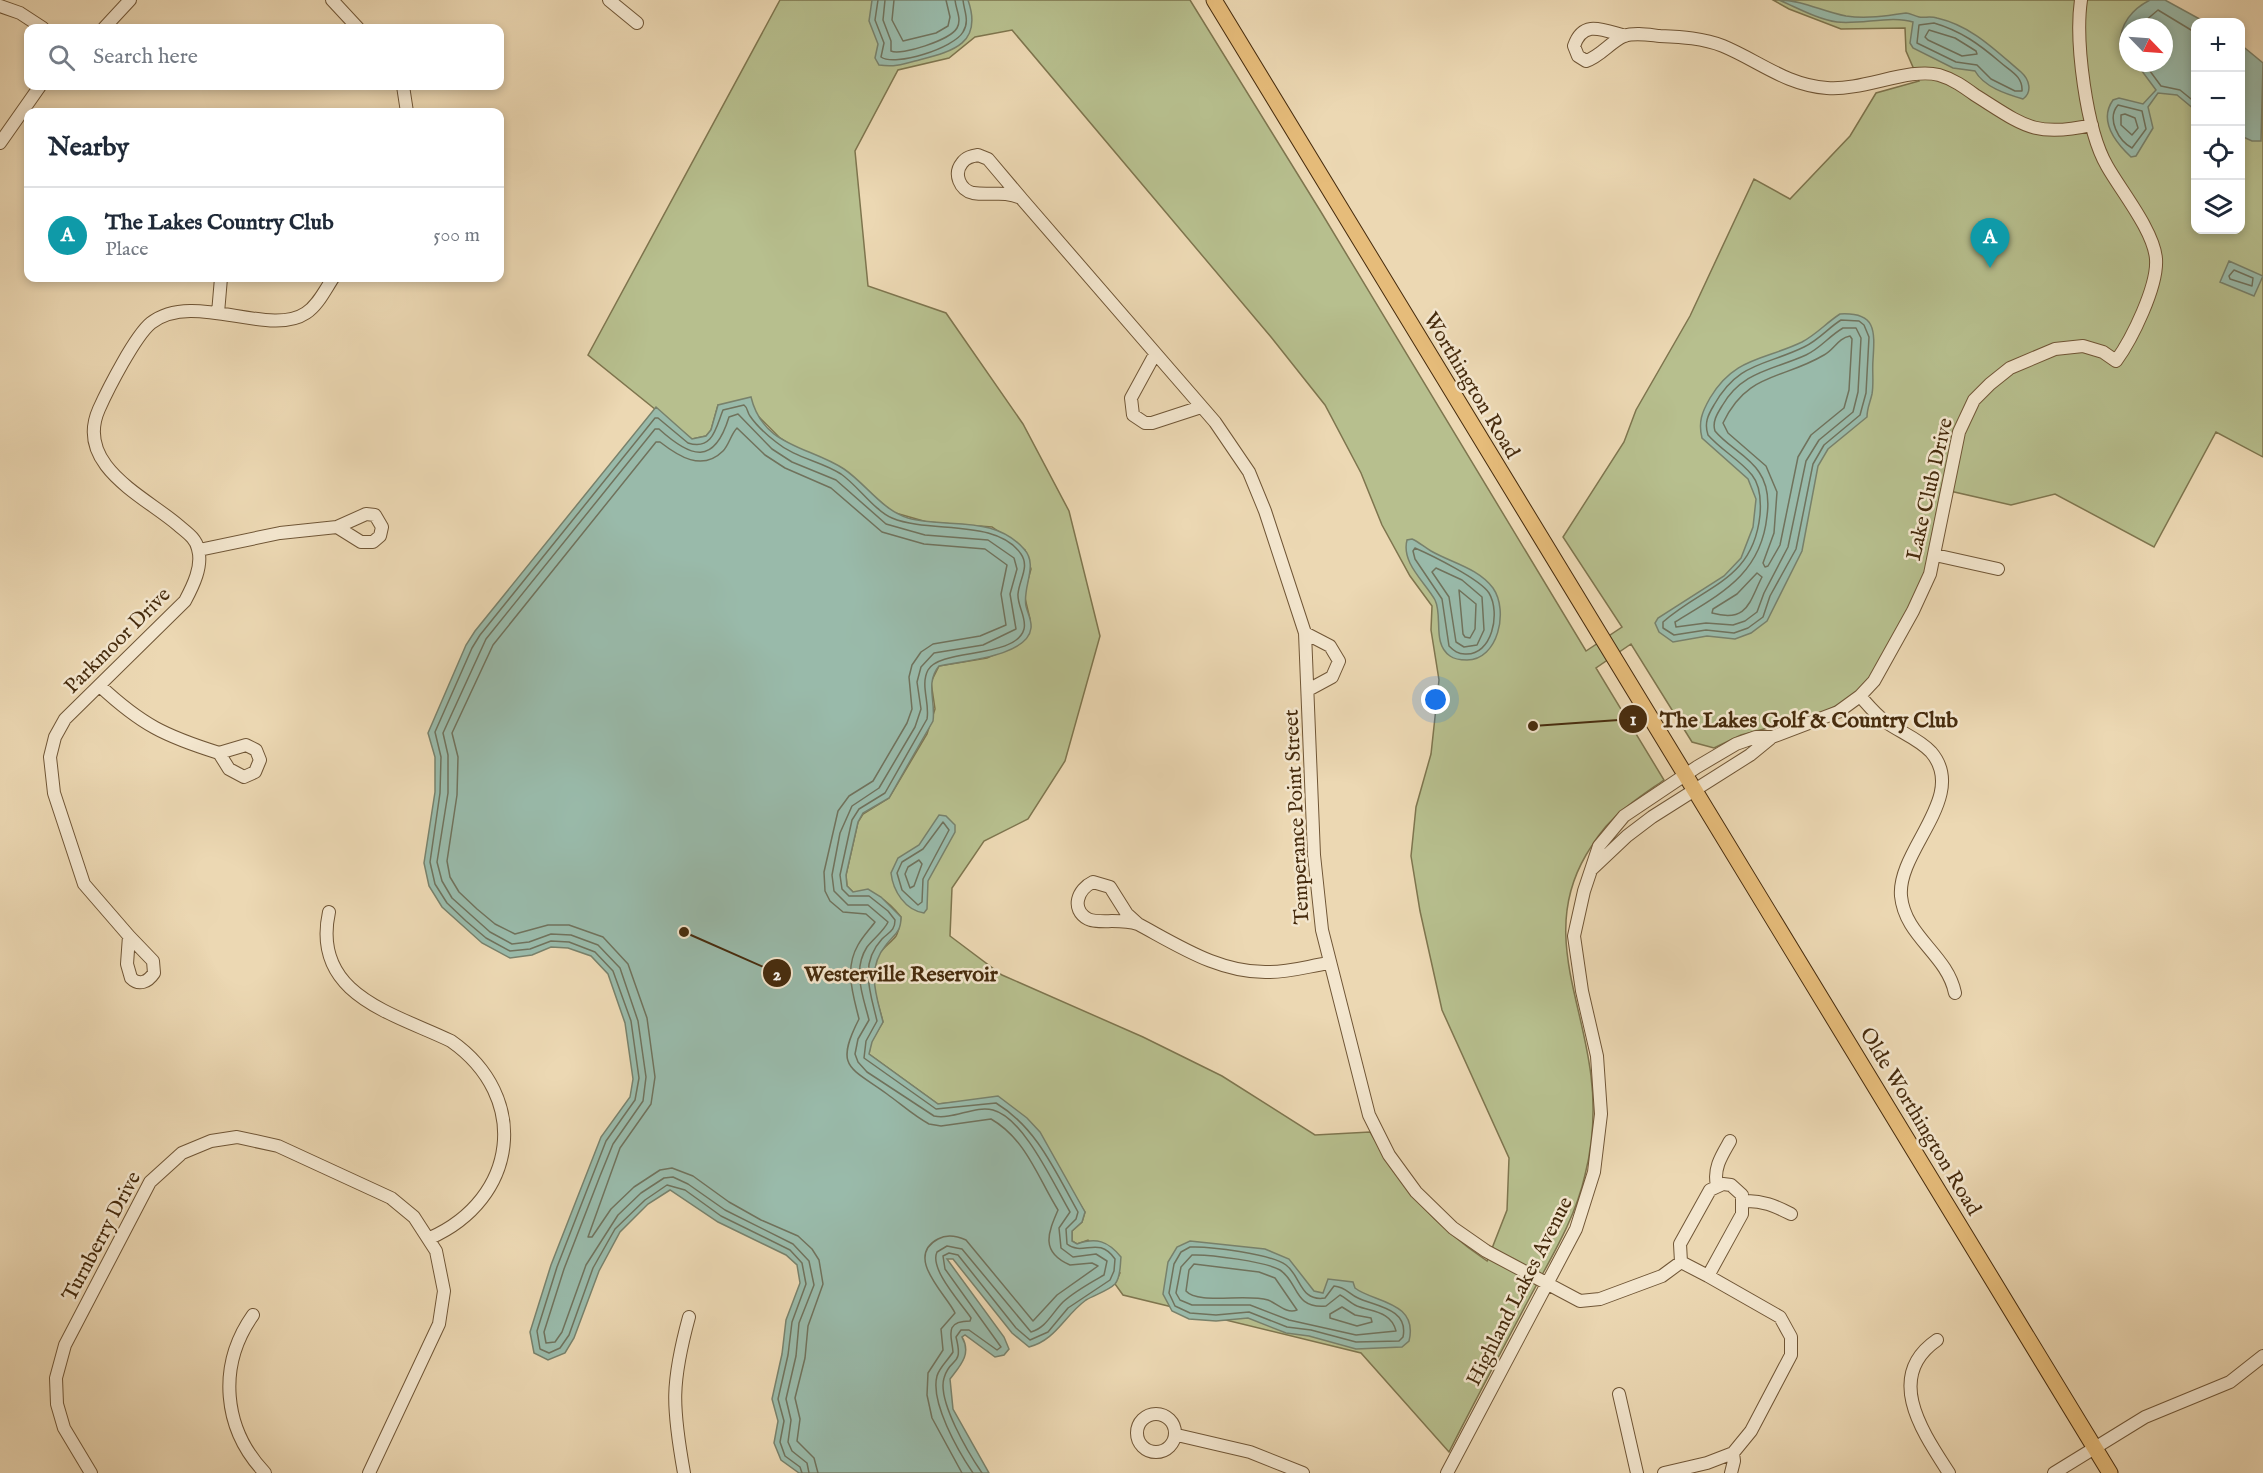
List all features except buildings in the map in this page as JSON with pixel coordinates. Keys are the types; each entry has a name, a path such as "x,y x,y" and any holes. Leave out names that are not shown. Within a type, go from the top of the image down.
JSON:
{"main road":[{"name":"Worthington Road","path":"1214,0 1695,792"},
{"name":"Olde Worthington Road","path":"1695,792 2110,1473"}],"street":[{"path":"108,24 130,0"},
{"path":"332,0 354,24"},
{"path":"609,0 637,23"},
{"name":"Lake Club Drive","path":"1772,737 1838,712 1860,696 1881,671 1930,574 1956,442 1965,416 1974,400 2010,368 2055,349 2083,346 2103,352 2116,361 2129,339 2154,280 2156,263 2154,247 2103,158 2092,125 2078,37 2081,0"},
{"path":"0,6 20,13 37,24"},
{"path":"1625,36 1645,34 1703,40 1729,49 1786,79 1817,87 1849,88 1916,74 1938,75 1956,82 2030,128 2049,132 2092,125"},
{"path":"25,108 37,90"},
{"path":"404,90 406,108"},
{"path":"0,143 24,109"},
{"name":"Temperance Point Street","path":"1021,198 1008,194 973,193 966,190 959,182 958,168 971,156 985,157 1021,198 1155,354 1201,406 1249,472 1265,511 1305,633 1314,855 1320,914 1329,963 1370,1115 1389,1155 1416,1192 1453,1228 1486,1251 1580,1301 1600,1299 1662,1276 1681,1262"},
{"path":"218,313 221,282"},
{"path":"330,282 316,304 294,319 277,320 218,313 171,313 150,324 142,332 100,406 94,428 97,452 106,467 192,537 199,550 280,533 337,527"},
{"path":"1155,354 1131,398 1133,415 1145,423 1152,423 1201,406"},
{"name":"Parkmoor Drive","path":"129,936 84,884 51,781 50,757 55,737 65,719 185,601 197,573 199,550"},
{"path":"1935,555 1998,569"},
{"name":"Temperance Point Street","path":"1305,633 1330,646 1339,661 1332,677 1308,690"},
{"path":"100,686 149,727 173,739 219,753"},
{"path":"1860,696 1884,721 1924,746 1939,767 1942,784 1939,802 1910,858 1902,878 1901,895 1911,928 1946,967 1955,993"},
{"name":"Highland Lakes Avenue","path":"1448,1473 1580,1218 1592,1180 1599,1143 1599,1076 1574,936 1577,915 1599,846 1614,825 1634,808 1686,774 1736,744 1755,737 1772,737"},
{"name":"Highland Lakes Avenue","path":"1591,870 1626,836 1750,755 1772,737"},
{"path":"1138,924 1127,914 1110,887 1104,883 1093,882 1080,892 1078,906 1086,918 1093,921 1125,919 1198,956 1228,967 1268,973 1329,963"},
{"path":"329,912 328,950 335,971 343,983 365,1001 452,1041 464,1049 487,1075 501,1107 504,1145 501,1162 492,1186 463,1219 430,1238"},
{"name":"Turnberry Drive","path":"91,1473 72,1444 61,1420 56,1395 59,1361 136,1204 150,1182 175,1158 211,1141 237,1137 262,1140 391,1198 414,1216 430,1238 443,1274 443,1308 439,1324 369,1473"},
{"path":"1717,1185 1715,1177 1718,1162 1730,1140"},
{"path":"1664,1473 1689,1470 1733,1453 1751,1431 1791,1355 1791,1337 1784,1322 1774,1312 1681,1262 1680,1244 1710,1190 1717,1185 1731,1185 1742,1195 1744,1201 1742,1214 1708,1276"},
{"path":"1744,1201 1770,1204 1791,1215"},
{"path":"253,1315 239,1338 229,1376 228,1401 237,1433 265,1473"},
{"path":"684,1473 673,1395 677,1363 689,1317"},
{"path":"1937,1340 1917,1358 1911,1404 1950,1473"},
{"path":"2054,1473 2161,1409 2230,1382 2263,1356"},
{"path":"1619,1394 1637,1473"},
{"path":"1177,1436 1250,1452 1303,1473"},
{"path":"1731,1473 1733,1453"}],"green space":[{"path":"780,0 1190,0 1586,651 1622,627 1563,537 1624,442 1636,410 1690,316 1754,179 1790,199 1850,136 1876,93 1919,81 1906,51 1905,28 1841,29 1789,9 1773,0 2157,0 2191,30 2191,234 2245,234 2245,78 2263,94 2263,457 2216,432 2154,547 2055,494 2011,505 1941,489 1924,579 1867,683 1844,702 1818,715 1741,735 1714,748 1692,742 1631,644 1596,668 1664,780 1625,808 1605,827 1586,855 1573,883 1567,910 1566,937 1574,992 1591,1076 1593,1100 1588,1163 1581,1192 1561,1239 1449,1452 1361,1353 1123,1295 1115,1284 1120,1273 1088,1240 1077,1244 1072,1241 1072,1231 1082,1222 1085,1212 1066,1181 957,1102 938,1104 869,1054 871,1042 883,1022 874,989 874,965 879,954 896,936 901,917 880,898 868,893 853,892 847,886 846,875 858,822 863,814 889,798 927,734 935,709 931,682 939,666 987,658 1021,643 1030,619 1024,594 1031,569 1025,550 992,527 927,522 892,512 843,469 797,449 780,438 754,412 718,405 711,430 706,436 692,439 588,355","holes":["1012,30 1271,337 1325,405 1361,473 1382,525 1410,576 1432,606 1431,630 1439,680 1431,754 1416,807 1411,856 1420,911 1442,1010 1509,1158 1507,1210 1487,1261 1450,1233 1420,1204 1394,1171 1370,1132 1315,1135 1222,1076 1143,1037 1002,975 950,936 952,888 984,841 1028,819 1065,761 1100,636 1069,511 1023,424 946,313 868,286 855,151 898,70 949,58 975,37"]}],"water":[{"path":"872,0 968,0 972,15 971,28 967,37 951,50 901,65 879,65 875,58 878,44 869,21"},
{"path":"1779,0 1796,2 1846,16 1868,17 1906,13 1919,17 1935,17 1950,22 1972,33 1992,47 2021,72 2028,82 2028,93 2023,99 2003,92 1990,86 1975,71 1953,68 1913,48 1910,43 1913,22 1896,19 1830,21"},
{"path":"2150,0 2165,0 2198,18 2191,18 2191,107 2177,95 2158,93 2148,107 2153,128 2136,156 2131,157 2111,131 2107,116 2109,108 2113,100 2119,98 2143,104 2156,90 2143,72 2173,72 2173,18 2128,18"},
{"path":"2245,48 2263,63 2261,141 2245,138"},
{"path":"2229,261 2263,276 2254,296 2220,282"},
{"path":"1840,314 1861,316 1871,325 1873,332 1873,390 1867,417 1828,449 1818,466 1802,551 1767,621 1751,633 1735,639 1707,636 1673,642 1659,632 1655,623 1658,618 1724,576 1741,558 1753,527 1756,499 1748,479 1702,438 1701,422 1707,403 1729,374 1751,361 1802,342"},
{"path":"751,397 757,414 776,436 844,469 890,509 908,518 969,524 998,531 1012,538 1024,549 1030,562 1025,599 1031,628 1027,638 1018,645 992,656 939,666 932,686 933,721 889,798 863,813 858,822 846,875 847,886 853,892 868,889 881,897 901,917 898,930 876,963 874,982 883,1022 872,1042 869,1054 938,1104 998,1096 1027,1118 1040,1132 1085,1212 1082,1222 1072,1231 1072,1241 1077,1244 1090,1241 1101,1242 1111,1247 1121,1257 1115,1284 1086,1300 1046,1339 1029,1347 1012,1333 953,1259 947,1259 1004,1337 1009,1349 1004,1355 995,1357 965,1335 962,1337 966,1349 964,1360 950,1379 953,1409 989,1473 799,1473 781,1460 774,1443 778,1421 772,1399 782,1354 786,1320 800,1283 797,1265 786,1255 718,1222 670,1190 648,1204 620,1232 599,1271 574,1338 565,1353 548,1360 534,1353 530,1332 551,1265 601,1137 630,1097 633,1079 625,1023 608,974 591,956 568,948 551,947 532,955 510,958 482,943 442,907 429,886 424,863 435,792 435,757 428,733 466,645 475,631 656,407 692,439 706,436 711,430 718,405"},
{"path":"1412,539 1480,575 1493,588 1500,609 1498,633 1486,652 1478,658 1467,660 1452,657 1441,644 1435,600 1407,557 1407,540"},
{"path":"939,815 946,816 955,825 955,832 928,881 927,909 924,913 911,908 901,899 894,886 891,873 898,858 919,845"},
{"path":"1190,1241 1265,1249 1289,1259 1314,1291 1323,1293 1328,1279 1353,1282 1355,1288 1363,1293 1401,1310 1410,1328 1409,1341 1402,1347 1356,1349 1309,1336 1286,1333 1248,1318 1216,1321 1189,1319 1172,1311 1163,1294 1168,1262 1177,1247"}],"place":[{"name":"The Lakes Country Club","path":"1990,268"},
{"name":"The Lakes Golf & Country Club","path":"1533,726"},
{"name":"Westerville Reservoir","path":"684,932"}]}
